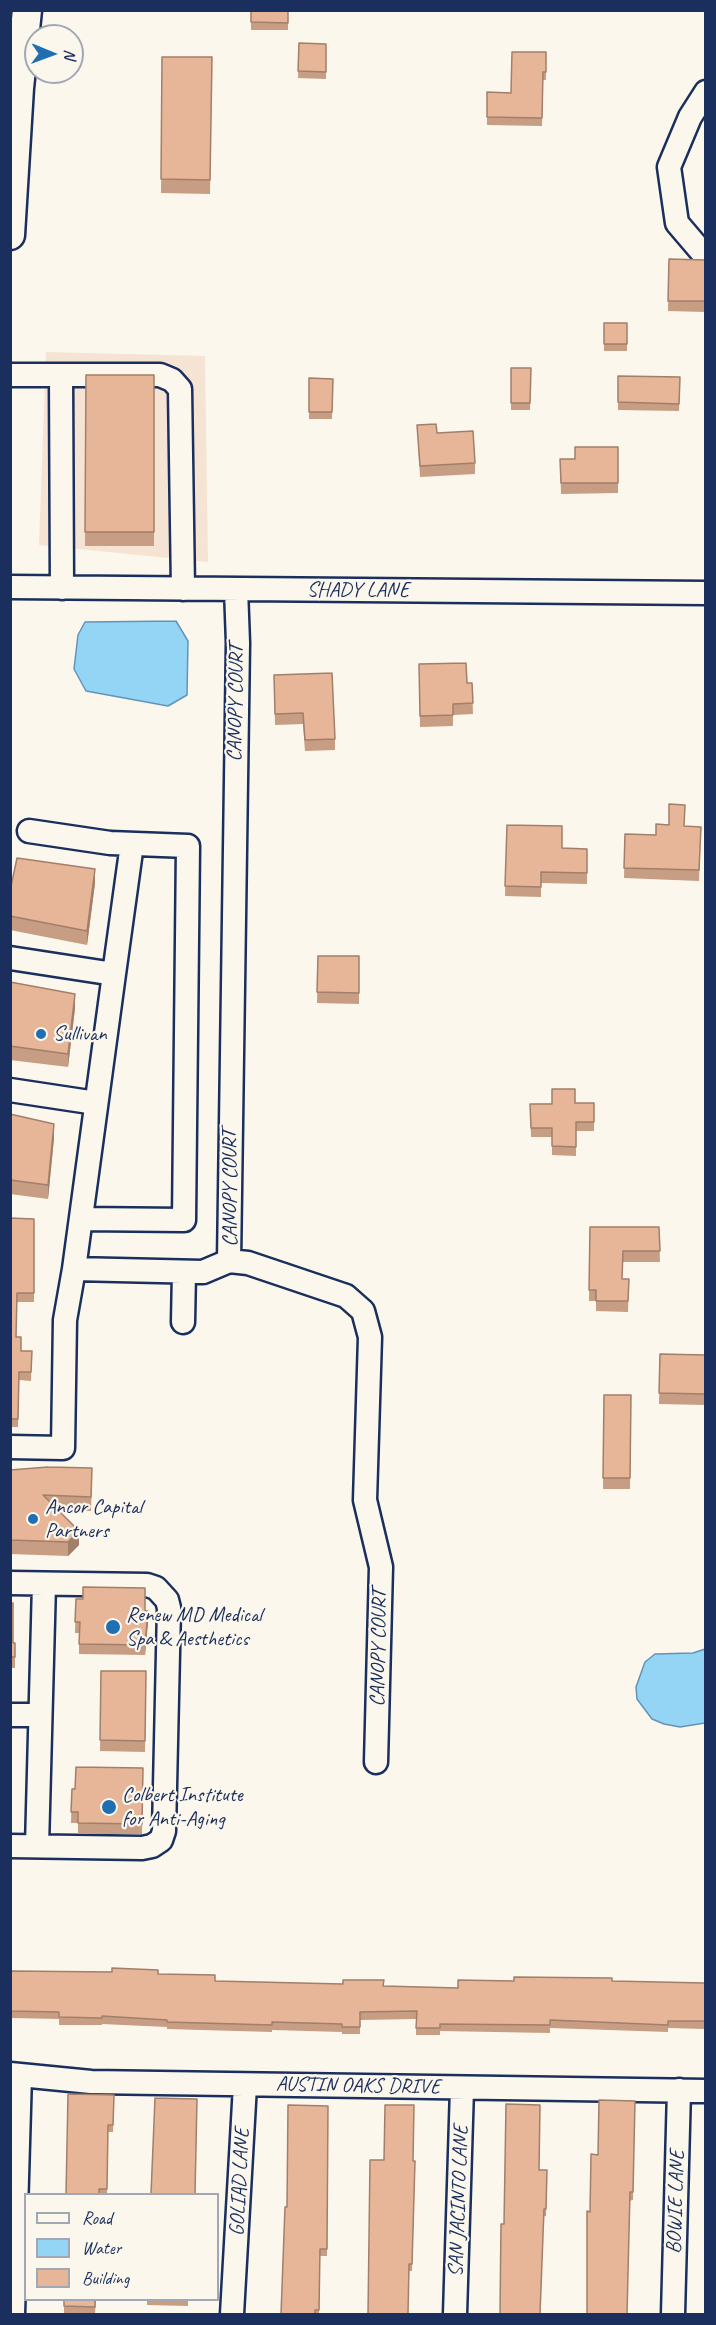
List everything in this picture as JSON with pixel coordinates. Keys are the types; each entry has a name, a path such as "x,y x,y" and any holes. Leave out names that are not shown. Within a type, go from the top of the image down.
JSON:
{"main road":[{"path":"10,235 18,88 27,10"}],"street":[{"path":"705,92 690,117 669,168 678,223 705,257"},
{"path":"10,375 160,375 172,380 180,390 183,589"},
{"path":"61,375 62,588"},
{"name":"SHADY LANE","path":"10,587 705,593"},
{"name":"CANOPY COURT","path":"236,589 229,1261 248,1263 346,1296 363,1311 370,1336 365,1500 381,1567 376,1762"},
{"path":"29,831 110,843 188,846 184,1220 81,1219"},
{"path":"10,1447 63,1448 65,1320 74,1269 132,844"},
{"path":"10,958 114,974"},
{"path":"10,1090 96,1103"},
{"path":"74,1269 203,1272 229,1261"},
{"path":"183,1322 184,1272"},
{"path":"10,1583 147,1585 156,1588 167,1600 169,1608 164,1831 161,1840 152,1846 142,1848 10,1846"},
{"path":"37,1846 45,1584"},
{"path":"10,1715 40,1715"},
{"path":"13,2314 15,2075"},
{"name":"AUSTIN OAKS DRIVE","path":"15,2075 91,2082 705,2091"},
{"name":"GOLIAD LANE","path":"232,2314 245,2085"},
{"name":"SAN JACINTO LANE","path":"455,2314 462,2088"},
{"name":"BOWIE LANE","path":"673,2314 679,2090"}],"shaded area":[{"path":"46,352 205,356 208,562 39,545"}],"water":[{"path":"176,621 188,641 187,695 168,706 86,691 74,669 78,635 85,622"},
{"path":"705,1649 705,1723 680,1727 652,1719 637,1699 636,1687 645,1662 655,1654 693,1653"}],"building":[{"path":"251,10 288,10 288,23 251,22"},
{"path":"299,43 326,44 326,72 298,71"},
{"path":"512,52 546,52 542,118 487,117 487,92 511,93"},
{"path":"162,57 212,57 210,180 161,179"},
{"path":"669,259 705,260 705,301 668,301"},
{"path":"604,323 627,323 627,344 604,344"},
{"path":"511,368 531,368 530,403 511,403"},
{"path":"86,375 154,375 154,532 85,532"},
{"path":"618,376 680,377 679,404 618,402"},
{"path":"309,378 333,379 332,412 309,412"},
{"path":"436,424 437,433 473,431 475,463 420,466 417,425"},
{"path":"575,447 618,447 618,483 561,483 560,459 575,459"},
{"path":"466,663 467,683 472,683 473,703 453,704 453,715 420,716 419,664"},
{"path":"332,673 335,739 305,740 303,713 275,714 274,675"},
{"path":"669,804 685,805 684,826 701,827 699,870 624,868 625,834 656,835 656,824 669,825"},
{"path":"507,825 562,826 562,848 587,849 587,873 541,872 541,887 505,886"},
{"path":"17,858 95,869 87,931 10,916 10,891"},
{"path":"318,956 359,956 359,993 317,992"},
{"name":"Sullivan","path":"10,982 75,994 68,1054 10,1046"},
{"path":"552,1089 575,1089 575,1103 594,1103 594,1122 576,1122 576,1147 552,1146 552,1128 531,1128 530,1104 552,1104"},
{"path":"10,1114 54,1124 48,1185 10,1180"},
{"path":"10,1218 34,1219 34,1293 17,1293 16,1337 21,1337 21,1351 32,1351 31,1372 19,1372 18,1419 10,1419"},
{"path":"590,1227 659,1227 660,1251 623,1251 622,1279 629,1279 628,1301 596,1301 596,1290 589,1290"},
{"path":"660,1354 705,1355 705,1394 659,1393"},
{"path":"604,1395 631,1395 630,1478 603,1478"},
{"name":"Ancor Capital Partners","path":"48,1467 92,1468 91,1497 43,1495 79,1531 68,1542 10,1540 10,1470"},
{"name":"Renew MD Medical Spa & Aesthetics","path":"83,1587 145,1588 145,1611 148,1611 145,1645 79,1644 80,1622 75,1622 76,1599 83,1599"},
{"path":"10,1603 13,1603 13,1643 15,1643 15,1657 11,1657 11,1667"},
{"path":"101,1671 146,1671 145,1741 100,1740"},
{"name":"Colbert Institute for Anti-Aging","path":"76,1767 143,1768 142,1824 78,1823 78,1812 71,1812"},
{"path":"112,1968 158,1970 158,1974 215,1975 215,1981 343,1984 343,1980 384,1980 383,1986 458,1988 458,1980 514,1981 514,1977 612,1978 612,1981 705,1983 705,2021 668,2021 668,2025 550,2020 550,2025 440,2024 440,2028 416,2028 417,2011 360,2012 360,2027 342,2027 342,2024 272,2022 272,2025 167,2022 167,2020 102,2016 102,2018 59,2017 59,2012 10,2011 10,1971 112,1972"},
{"path":"68,2094 114,2095 113,2125 108,2125 107,2189 99,2189 99,2193 66,2193"},
{"path":"155,2098 197,2099 195,2193 151,2193"},
{"path":"599,2100 635,2101 627,2314 587,2314 587,2211 590,2212 591,2154 598,2155"},
{"path":"506,2104 540,2105 539,2170 547,2170 540,2314 500,2314"},
{"path":"288,2105 328,2106 327,2249 320,2249 319,2310 315,2310 315,2314 281,2314 285,2207 287,2207"},
{"path":"385,2105 414,2105 413,2161 415,2161 408,2314 368,2314 370,2160 384,2160"},
{"path":"64,2301 95,2301 95,2307 64,2306"}],"place":[{"name":"Sullivan","path":"41,1034"},
{"name":"Ancor Capital Partners","path":"33,1519"},
{"name":"Renew MD Medical Spa & Aesthetics","path":"113,1627"},
{"name":"Colbert Institute for Anti-Aging","path":"109,1807"}]}
